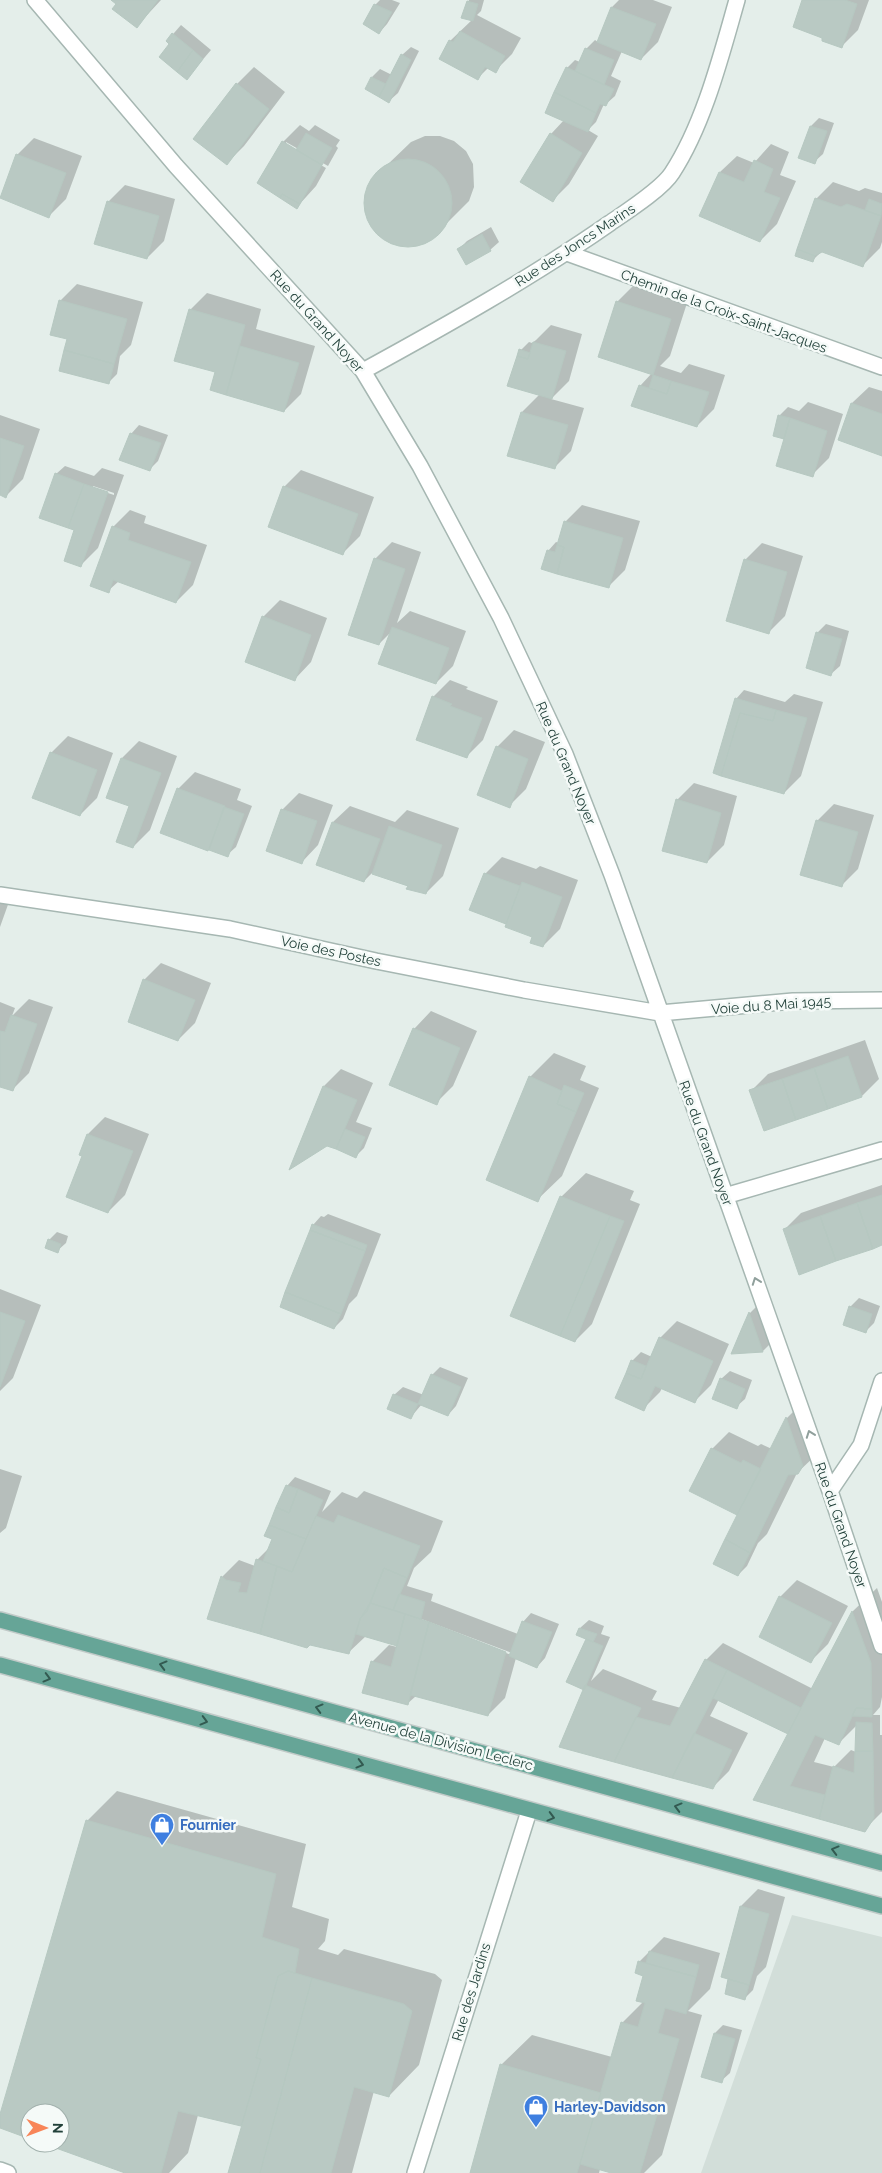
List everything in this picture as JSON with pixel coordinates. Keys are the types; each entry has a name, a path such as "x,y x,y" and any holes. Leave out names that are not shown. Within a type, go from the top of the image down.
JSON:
{"main road":[{"name":"Avenue de la Division Leclerc","path":"0,1620 882,1863"},
{"path":"0,1665 882,1906"}],"street":[{"name":"Rue du Grand Noyer","path":"35,0 176,166 363,371 420,466 501,618 565,754 612,875 830,1491 882,1646"},
{"name":"Rue des Joncs Marins","path":"363,371 567,253 636,205 671,175 694,130 716,73 738,0"},
{"name":"Chemin de la Croix-Saint-Jacques","path":"567,253 882,367"},
{"name":"Voie des Postes","path":"0,895 230,929 496,985 660,1013"},
{"name":"Voie du 8 Mai 1945","path":"660,1013 793,1000 882,1000"},
{"path":"725,1196 882,1150"},
{"path":"830,1491 861,1445 882,1381"},
{"name":"Rue des Jardins","path":"415,2173 529,1811"},
{"path":"0,2170 8,2173"}],"shaded area":[{"path":"792,1915 882,1937 882,2173 701,2173"}],"building":[{"path":"111,0 158,0 137,28 112,9 116,4"},
{"path":"802,0 845,0 857,4 842,48 793,27"},
{"path":"467,1 478,4 473,21 461,18"},
{"path":"374,4 392,12 379,34 363,24"},
{"path":"611,7 656,24 641,60 597,42"},
{"path":"460,31 505,56 496,73 485,67 478,80 439,59 449,40 453,42"},
{"path":"172,33 193,50 177,72 159,57 169,44 166,41"},
{"path":"585,48 614,60 604,85 575,71"},
{"path":"193,50 203,59 187,80 177,72"},
{"path":"401,54 411,60 389,103 379,97"},
{"path":"566,67 614,89 606,106 600,104 596,113 554,92"},
{"path":"371,77 386,84 379,97 365,89"},
{"path":"236,83 269,109 227,165 193,139"},
{"path":"554,92 596,113 588,132 545,113"},
{"path":"810,126 827,131 815,164 798,158"},
{"path":"306,133 332,148 322,165 296,150"},
{"path":"550,133 582,153 553,202 520,182"},
{"path":"282,141 322,165 300,204 282,194 280,198 257,183"},
{"path":"16,154 66,173 49,218 0,198"},
{"path":"408,159 425,163 439,172 448,186 452,203 448,220 439,234 425,243 408,247 391,243 377,234 368,220 364,203 368,186 377,172 391,163"},
{"path":"754,160 773,169 764,192 780,198 760,242 699,216 719,172 744,182"},
{"path":"282,194 300,204 297,209 280,198"},
{"path":"815,198 841,207 847,204 881,216 863,267 822,252 815,256 797,249"},
{"path":"869,199 882,204 881,216 865,210"},
{"path":"107,201 159,216 147,259 94,244"},
{"path":"482,234 491,251 466,265 457,249"},
{"path":"797,249 815,256 813,262 795,256"},
{"path":"59,300 127,319 114,364 64,350 67,339 50,335"},
{"path":"616,301 671,319 653,375 598,357"},
{"path":"189,309 245,325 226,395 210,390 215,372 174,361"},
{"path":"533,342 566,351 552,399 507,386 517,356 528,359"},
{"path":"240,346 299,363 284,412 226,395"},
{"path":"519,349 530,353 528,359 517,356"},
{"path":"64,350 114,364 109,384 59,371"},
{"path":"653,375 671,381 667,394 649,388"},
{"path":"671,381 709,392 697,427 631,406 639,385 667,394"},
{"path":"851,403 882,414 882,456 838,440"},
{"path":"521,412 568,425 555,469 507,456"},
{"path":"778,415 790,418 784,439 773,436"},
{"path":"790,418 827,431 813,477 776,466"},
{"path":"130,433 161,443 150,471 119,460"},
{"path":"0,438 24,446 6,498 0,495"},
{"path":"55,473 84,484 68,528 39,518"},
{"path":"84,484 108,492 81,567 64,561 74,530 68,528"},
{"path":"283,486 358,514 343,555 268,527"},
{"path":"564,521 623,538 609,588 557,574 564,547 557,545"},
{"path":"112,526 130,533 128,540 191,562 176,603 113,580 109,593 90,586"},
{"path":"557,545 564,547 557,574 541,569 547,550 555,552"},
{"path":"374,558 405,569 379,645 348,635"},
{"path":"744,559 787,572 769,634 726,621"},
{"path":"262,616 311,635 295,681 245,662"},
{"path":"392,627 449,648 436,684 378,664"},
{"path":"816,632 842,639 831,676 806,668"},
{"path":"432,696 452,704 450,706 482,718 467,758 416,740"},
{"path":"735,698 776,710 773,721 740,713 721,776 713,773"},
{"path":"776,710 807,718 784,794 721,776 740,713 773,721"},
{"path":"496,746 528,759 510,808 477,795"},
{"path":"50,752 97,770 80,816 32,798"},
{"path":"121,758 161,773 133,848 116,842 129,806 106,798"},
{"path":"177,788 225,806 208,851 160,833"},
{"path":"676,799 721,813 707,863 662,851"},
{"path":"224,807 244,814 228,857 209,850"},
{"path":"281,809 317,821 302,864 266,851"},
{"path":"816,820 858,832 842,887 800,875"},
{"path":"332,822 380,839 364,882 316,865"},
{"path":"389,826 442,845 426,894 406,889 408,886 372,874"},
{"path":"484,873 520,886 506,924 469,910"},
{"path":"522,882 562,897 543,947 530,943 532,937 505,927"},
{"path":"143,979 195,1000 178,1041 128,1022"},
{"path":"11,1015 37,1024 13,1091 0,1087 0,1031 5,1032"},
{"path":"413,1028 460,1048 437,1105 389,1085"},
{"path":"848,1056 862,1097 828,1109 814,1068"},
{"path":"814,1068 828,1109 796,1120 782,1079"},
{"path":"529,1076 562,1091 557,1104 576,1112 538,1202 486,1180"},
{"path":"782,1079 796,1120 764,1131 749,1090"},
{"path":"564,1085 584,1093 576,1112 557,1104"},
{"path":"323,1086 357,1100 336,1149 327,1146 289,1170"},
{"path":"345,1129 365,1137 356,1158 336,1149"},
{"path":"87,1134 133,1151 108,1213 66,1197 82,1156 79,1155"},
{"path":"882,1195 882,1245 873,1249 857,1203"},
{"path":"560,1196 610,1216 560,1336 510,1316"},
{"path":"857,1203 873,1249 836,1261 820,1216"},
{"path":"610,1216 624,1221 575,1342 560,1336"},
{"path":"820,1216 836,1261 799,1275 783,1229"},
{"path":"312,1224 367,1245 365,1251 310,1230"},
{"path":"310,1230 365,1251 341,1314 285,1292"},
{"path":"48,1239 61,1244 58,1253 45,1248"},
{"path":"285,1292 341,1314 334,1329 280,1307"},
{"path":"849,1306 872,1314 866,1333 843,1325"},
{"path":"0,1312 25,1321 0,1387"},
{"path":"749,1312 763,1352 731,1354 742,1328"},
{"path":"659,1337 713,1361 695,1403 655,1386 644,1411 615,1398 626,1373 641,1379"},
{"path":"631,1360 646,1366 641,1379 626,1373"},
{"path":"431,1374 461,1387 448,1416 418,1404"},
{"path":"720,1378 745,1389 737,1409 712,1399"},
{"path":"393,1394 418,1404 411,1419 387,1409"},
{"path":"786,1417 803,1466 798,1474 788,1475 750,1553 725,1539"},
{"path":"711,1448 741,1463 743,1460 761,1469 737,1515 689,1491"},
{"path":"286,1485 298,1489 289,1513 276,1507"},
{"path":"298,1489 323,1500 306,1539 269,1525 276,1507 289,1513"},
{"path":"338,1515 420,1546 407,1578 384,1568 367,1611 360,1619 349,1654 310,1645 307,1648 260,1634 277,1566 292,1572 316,1516 334,1523"},
{"path":"269,1525 306,1539 292,1572 263,1561 272,1539 264,1536"},
{"path":"725,1539 750,1553 738,1576 713,1564"},
{"path":"256,1559 277,1566 260,1634 207,1619 221,1576 226,1580 241,1583 238,1592 247,1593"},
{"path":"384,1568 407,1578 393,1610 370,1603"},
{"path":"399,1594 425,1602 421,1619 393,1610"},
{"path":"779,1596 832,1623 811,1663 759,1637"},
{"path":"370,1603 405,1614 397,1646 356,1634 360,1619"},
{"path":"852,1611 871,1663 872,1709 856,1708 839,1745 815,1735 790,1786 825,1795 819,1819 753,1800"},
{"path":"405,1614 429,1622 408,1705 362,1693 371,1661 391,1667"},
{"path":"522,1621 552,1632 537,1668 509,1656"},
{"path":"429,1622 506,1652 488,1716 410,1695"},
{"path":"579,1628 597,1634 593,1642 576,1635"},
{"path":"586,1639 603,1646 584,1690 566,1682"},
{"path":"705,1659 727,1670 672,1778 614,1762 636,1717 670,1726"},
{"path":"727,1670 801,1708 788,1734 713,1698"},
{"path":"585,1685 641,1708 614,1762 559,1747"},
{"path":"856,1708 872,1709 872,1717 852,1716"},
{"path":"856,1722 872,1723 873,1751 855,1751"},
{"path":"694,1733 732,1750 713,1789 672,1778"},
{"path":"855,1751 873,1751 874,1818 865,1832 819,1819 833,1766 854,1773"},
{"path":"86,1820 276,1874 262,1937 299,1949 295,1973 288,1971 278,1976 256,2058 261,2059 241,2126 178,2111 161,2173 125,2173 70,2153 70,2103 20,2103 20,2135 0,2128 0,2114"},
{"path":"740,1906 769,1914 749,1985 721,1977"},
{"path":"649,1951 699,1965 696,1977 646,1963"},
{"path":"638,1961 696,1977 686,2014 665,2008 658,2033 679,2039 640,2173 611,2173 580,2164 621,2022 638,2027 645,2003 636,2001 643,1976 635,1973"},
{"path":"288,1971 312,1978 260,2173 228,2173 261,2059 256,2058 278,1976"},
{"path":"312,1978 404,2004 412,2011 389,2097 354,2087 331,2173 260,2173"},
{"path":"728,1979 749,1985 745,2000 725,1994"},
{"path":"714,2033 735,2039 722,2083 701,2077"},
{"name":"Harley-Davidson","path":"500,2064 601,2093 577,2173 470,2173"}],"place":[{"name":"Fournier","path":"162,1846"},
{"name":"Harley-Davidson","path":"536,2128"}]}
